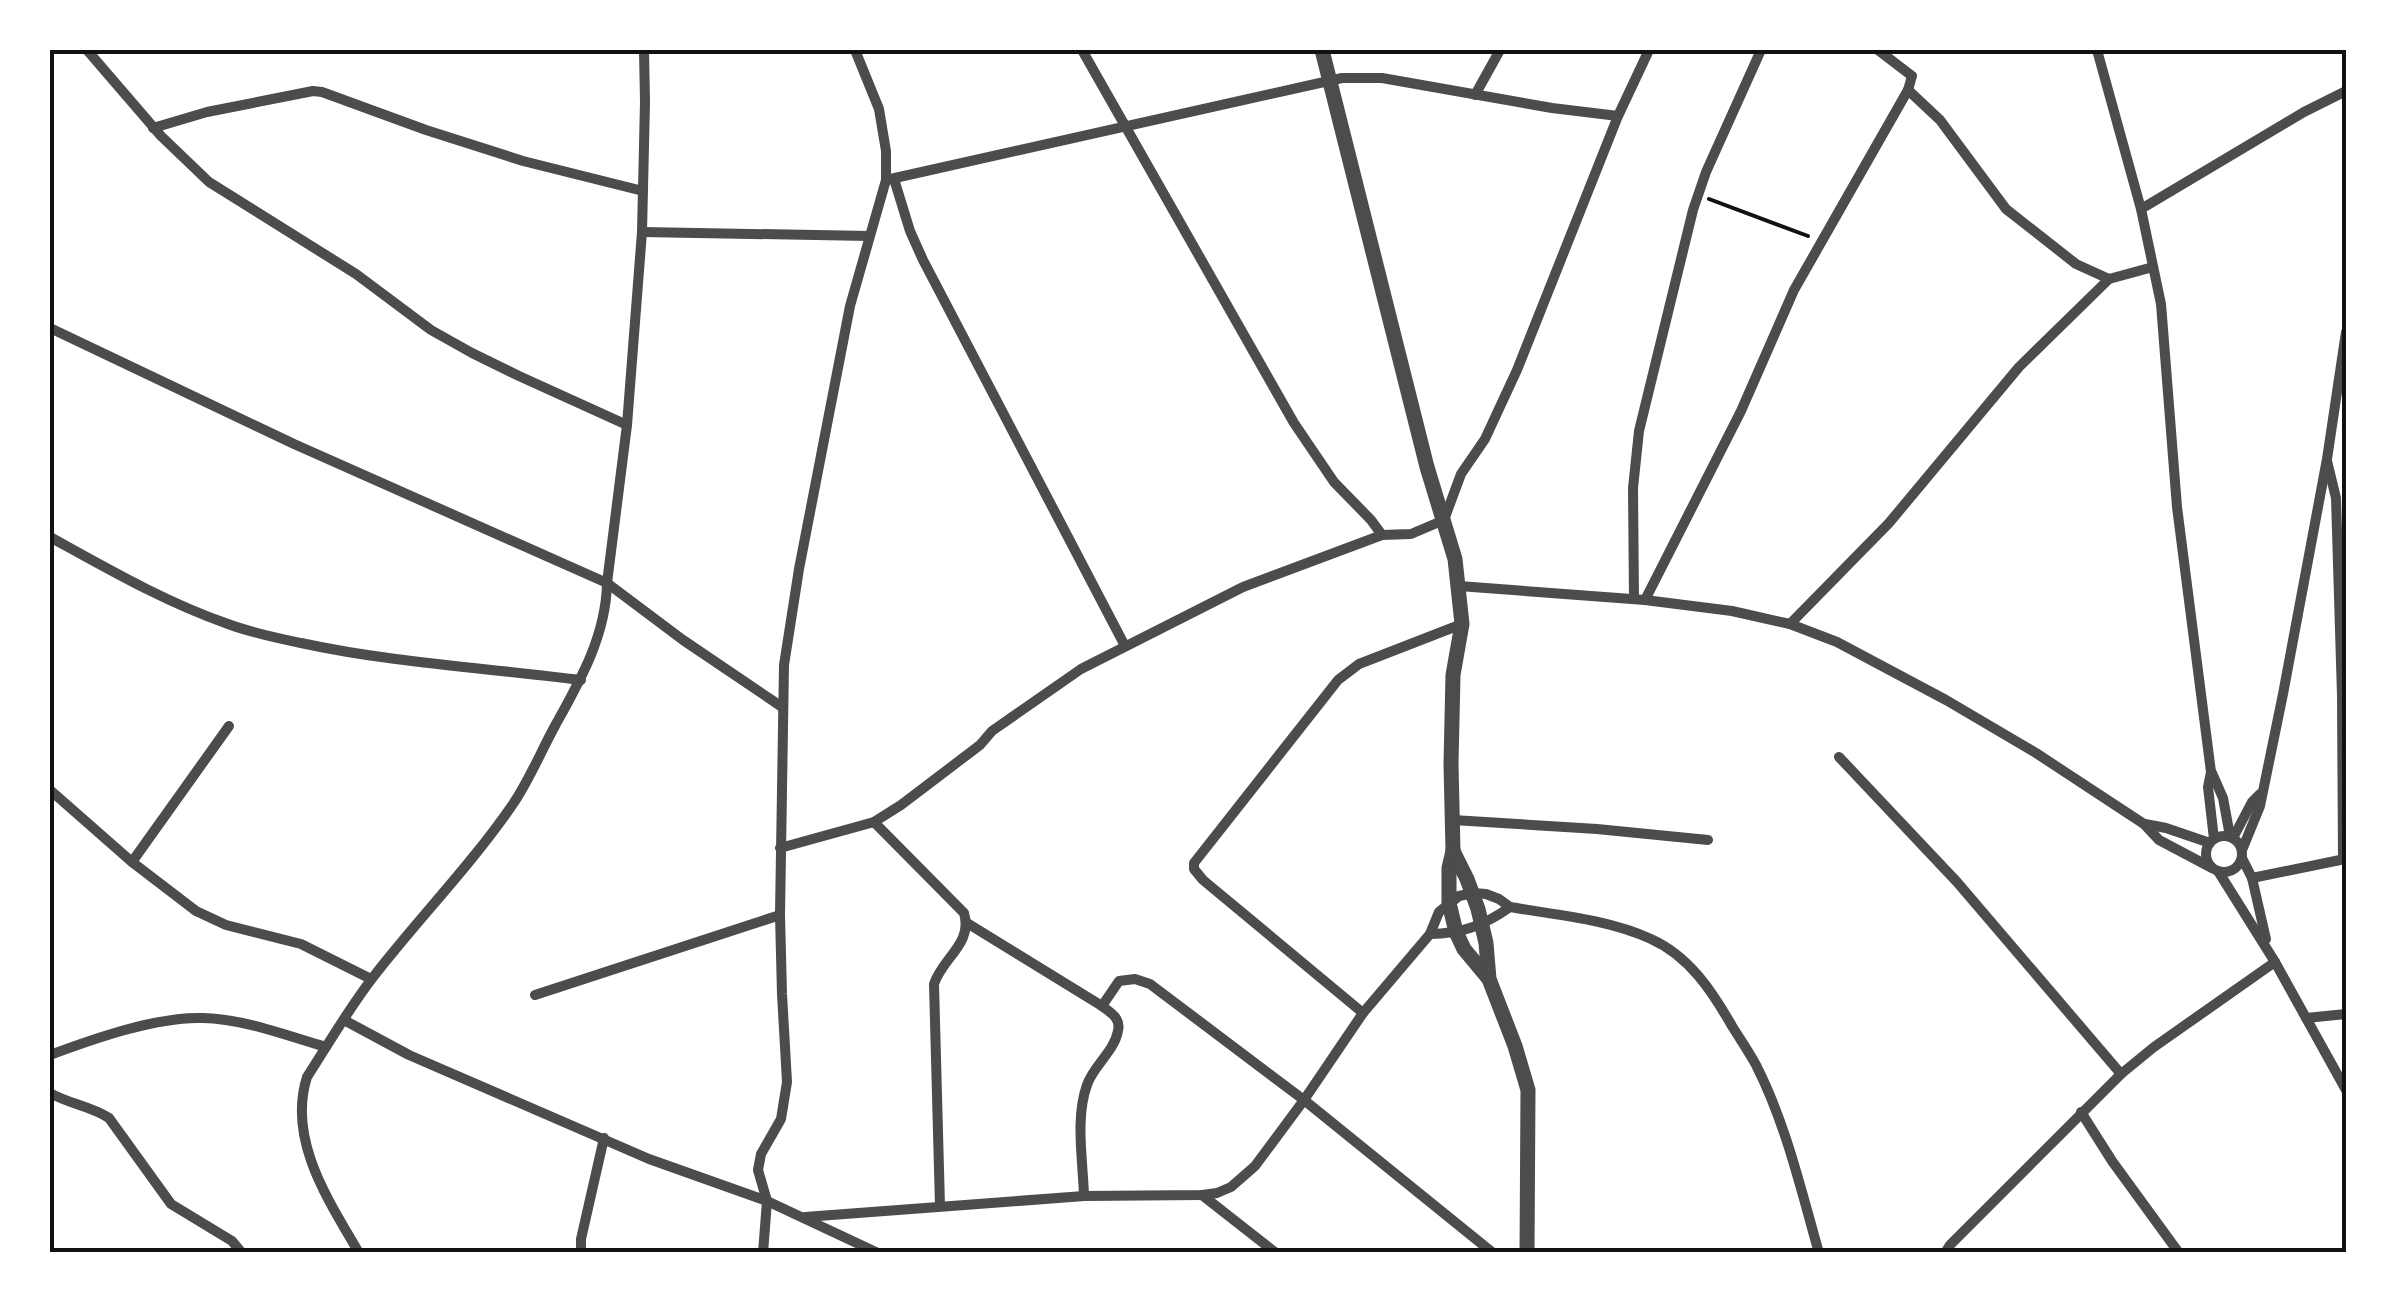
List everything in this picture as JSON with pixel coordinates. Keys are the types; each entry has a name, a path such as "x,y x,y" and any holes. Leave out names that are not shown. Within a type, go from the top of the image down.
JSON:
{"street":[{"path":"86,50 153,128 209,182 356,274 432,330 519,376 627,424"},
{"path":"359,1253 323,1189 308,1147 301,1117 302,1092 307,1077 371,979 514,803 581,680 606,608 627,424 642,232 644,50"},
{"path":"854,50 879,109 890,180 923,260 1125,646"},
{"path":"1082,50 1294,423 1326,472 1382,535"},
{"path":"1322,50 1427,467 1455,558 1462,624 1453,675 1453,851 1449,903 1456,932 1489,979"},
{"path":"1476,95 1500,50"},
{"path":"780,848 874,822 980,745 992,731 1081,669 1244,587 1382,535 1411,534 1444,520 1460,474 1485,438 1516,370 1618,116 1649,50"},
{"path":"1639,599 1633,488 1638,431 1698,195 1761,50"},
{"path":"1639,599 1741,412 1794,290 1908,90 1912,76 1878,50"},
{"path":"2097,50 2161,304 2176,507 2211,772 2223,798 2231,837 2252,878 2268,950"},
{"path":"890,180 1359,76 1618,116"},
{"path":"1908,90 1940,120 2006,209 2076,264 2109,278"},
{"path":"2140,209 2346,91"},
{"path":"153,128 226,108 322,92 523,161 644,191"},
{"path":"763,1253 767,1201 758,1170 761,1154 781,1119 787,1082 780,915 784,664 798,569 850,306 868,236 890,180"},
{"path":"642,232 868,236"},
{"path":"1790,624 1889,523 2019,367 2109,278 2153,268"},
{"path":"50,328 294,444 607,583 782,707"},
{"path":"1459,586 1639,599 1732,610 1790,624 1837,642 1946,700 2036,753 2144,824 2160,840 2215,870 2233,870 2260,806 2346,332"},
{"path":"2252,878 2344,859 2336,498 2326,459"},
{"path":"50,537 141,587 255,633 396,660 581,680"},
{"path":"1363,1013 1203,880 1194,870 1194,863 1349,670 1462,624"},
{"path":"132,862 229,726"},
{"path":"1838,757 1956,882 2121,1074"},
{"path":"2211,772 2208,787 2212,841 2206,858 2268,950 2346,1090"},
{"path":"50,790 132,862 210,919 301,944 371,979"},
{"path":"2231,837 2261,793"},
{"path":"1453,820 1708,840"},
{"path":"874,822 964,913 967,923 964,939 941,968 934,984 940,1206"},
{"path":"2144,824 2212,841 2231,837"},
{"path":"1453,851 1473,893 1489,979 1528,1090 1527,1253"},
{"path":"805,1217 1084,1196 1202,1195 1231,1187 1243,1178 1304,1100 1363,1013 1430,934 1439,912 1459,896 1473,893 1486,894 1510,907 1618,926 1662,945 1697,974 1714,995 1756,1067 1796,1172 1819,1253"},
{"path":"1430,934 1482,925 1510,907"},
{"path":"535,996 780,915"},
{"path":"967,923 1102,1006 1118,1022 1112,1044 1087,1085 1082,1120 1084,1196"},
{"path":"1946,1253 2121,1074 2275,962"},
{"path":"1102,1006 1120,981 1150,984 1304,1100 1494,1253"},
{"path":"2306,1018 2346,1014"},
{"path":"50,1055 124,1030 200,1018 268,1030 326,1047"},
{"path":"344,1020 409,1056 649,1159 767,1201 878,1253"},
{"path":"50,1093 109,1118 171,1204 232,1241 242,1253"},
{"path":"2081,1112 2179,1253"},
{"path":"580,1253 604,1138"},
{"path":"1202,1195 1276,1253"}],"path":[{"path":"1698,195 1822,242"}]}
